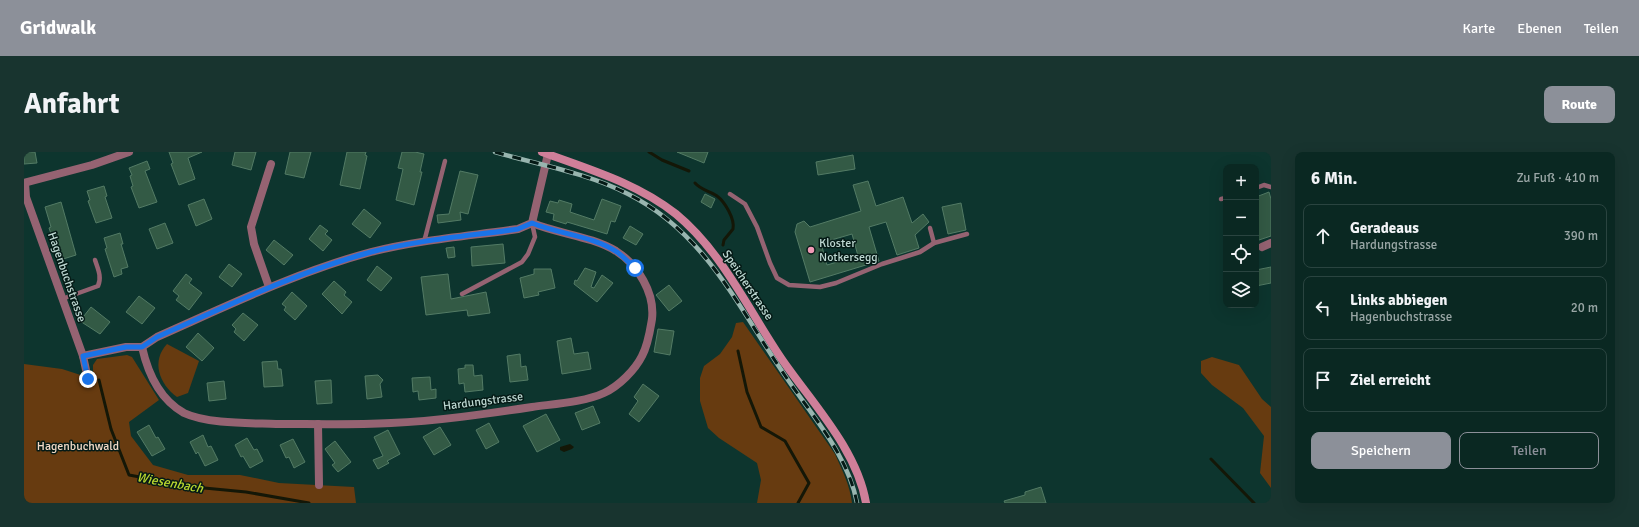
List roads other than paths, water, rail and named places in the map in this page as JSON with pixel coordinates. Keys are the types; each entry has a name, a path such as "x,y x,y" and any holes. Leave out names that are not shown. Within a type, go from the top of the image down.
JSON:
{"main road":[{"name":"Speicherstrasse","path":"545,153 614,178 643,193 677,215 701,239 722,267 780,357 834,432 848,455 861,483 866,503"}],"street":[{"path":"24,182 92,165 129,152"},
{"path":"83,356 126,347 142,347 157,337 269,287 300,275 371,252 518,229 532,223 545,153"},
{"path":"269,287 254,244 251,227 271,164"},
{"name":"Hagenbuchstrasse","path":"24,182 26,197 83,356 88,379"},
{"name":"Hardungstrasse","path":"142,347 150,376 160,392 184,413 203,419 246,423 391,423 467,416 579,400 604,393 625,378 642,356 650,332 653,310 647,287 635,268 616,251 597,243 544,228 532,223"},
{"path":"1259,247 1271,243"},
{"path":"318,424 319,485"}],"lane":[{"path":"424,243 445,160"},
{"path":"1259,187 1264,185 1271,187"},
{"path":"730,194 745,204 757,226 777,278 789,285 820,287 836,283 882,264 920,252 934,243 967,234"},
{"path":"462,294 522,262 528,254 535,237 532,223"},
{"path":"930,228 934,243"},
{"path":"62,299 98,286 100,281 100,273 95,260"}],"waterway":[{"path":"649,152 662,160 689,171"},
{"path":"695,183 720,199 726,206 731,216 733,229 724,240 723,245"},
{"name":"Wiesenbach","path":"738,351 747,392 761,427 785,441 809,483 798,503"},
{"name":"Wiesenbach","path":"99,380 111,429 129,475 194,487 246,492 309,503"},
{"path":"1211,459 1254,503"}],"railway":[{"path":"495,152 596,180 628,194 655,210 679,229 700,251 719,275 786,377 828,437 846,469 857,503"}],"place":[{"name":"Kloster Notkersegg","path":"811,250"}],"park label":[{"name":"Hagenbuchwald","path":"78,446"}]}
